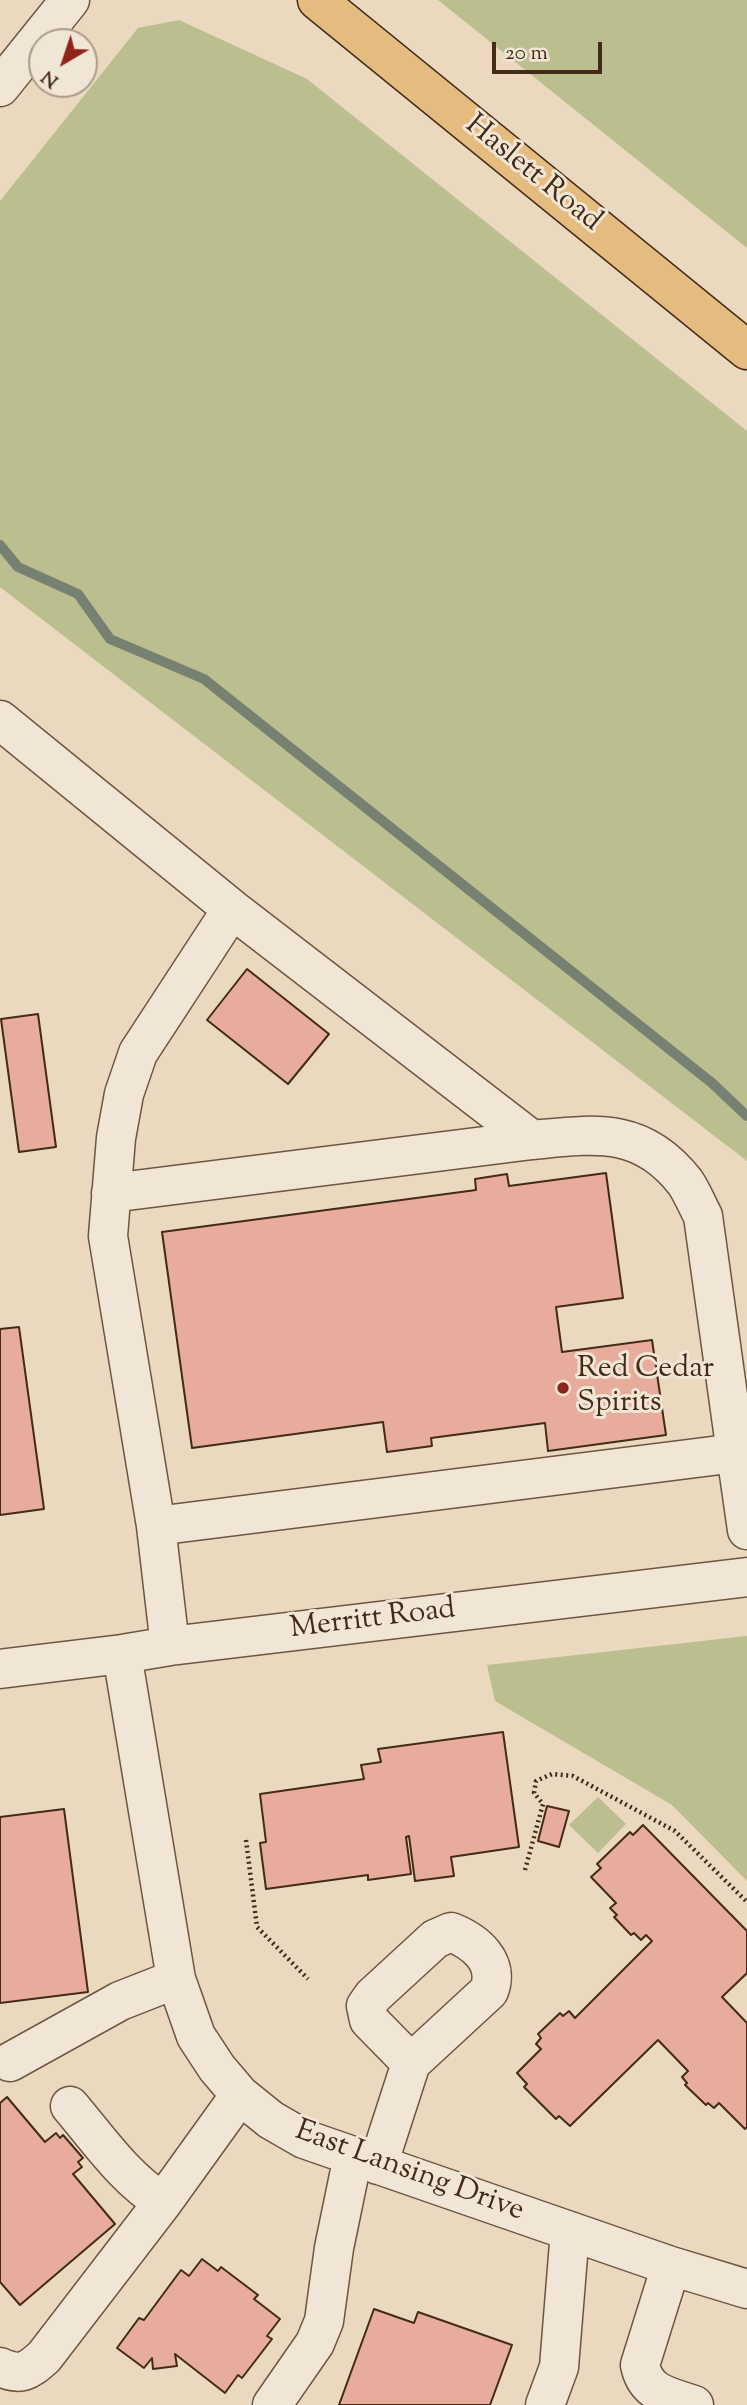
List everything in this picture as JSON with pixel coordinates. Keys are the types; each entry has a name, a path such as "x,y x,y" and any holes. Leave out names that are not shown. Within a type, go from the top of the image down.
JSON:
{"main road":[{"name":"Haslett Road","path":"317,0 747,350"}],"street":[{"path":"0,88 70,0"},
{"path":"0,720 232,909 532,1140"},
{"path":"170,1646 156,1526 108,1236 111,1193 116,1138 124,1094 138,1053 232,909"},
{"path":"111,1193 586,1135 626,1138 660,1156 686,1183 703,1216 747,1530"},
{"path":"156,1526 736,1453"},
{"name":"Merritt Road","path":"0,1669 747,1577"},
{"name":"East Lansing Drive","path":"122,1654 176,1979 196,2036 217,2068 240,2095 271,2120 304,2139 671,2266 747,2288"},
{"path":"10,2062 120,2001 176,1979"},
{"path":"272,2405 315,2343 324,2321 334,2248 365,2161 411,2063"},
{"path":"0,2367 15,2373 31,2369 44,2357 163,2202 240,2095"},
{"path":"70,2106 138,2185 163,2202"},
{"path":"545,2405 559,2367 570,2231"},
{"path":"671,2266 640,2365 643,2380 656,2392 694,2405"}],"path":[{"path":"525,1870 543,1804 534,1793 536,1781 552,1774 573,1776 675,1831 747,1902"},
{"path":"246,1840 257,1927 308,1979"}],"green space":[{"path":"438,0 747,0 747,248"},
{"path":"179,20 307,79 747,431 747,1161 0,587 0,201 82,98 98,98 98,78 138,28"},
{"path":"747,1636 747,1881 672,1805 495,1701 487,1665"},
{"path":"598,1797 626,1824 598,1853 569,1825"}],"building":[{"path":"247,969 329,1034 288,1084 207,1020"},
{"path":"38,1014 56,1147 19,1152 1,1019"},
{"path":"606,1173 623,1298 556,1307 562,1352 652,1340 666,1435 548,1451 545,1423 431,1438 432,1446 387,1452 383,1422 192,1448 162,1232 476,1190 475,1179 507,1174 509,1186"},
{"path":"19,1327 44,1509 0,1515 0,1329"},
{"path":"503,1732 519,1847 451,1857 454,1876 415,1881 409,1836 406,1837 411,1874 368,1880 368,1875 266,1889 260,1843 266,1842 260,1794 364,1779 361,1765 381,1762 378,1749"},
{"path":"547,1806 569,1811 559,1847 538,1841"},
{"path":"64,1809 88,1992 0,2003 0,1817"},
{"path":"643,1825 747,1931 747,1973 722,1997 747,2023 745,2129 719,2103 714,2108 708,2103 706,2105 685,2085 687,2083 682,2077 688,2071 658,2040 570,2126 559,2116 556,2119 524,2087 527,2084 517,2073 541,2049 536,2044 541,2038 538,2034 560,2013 563,2016 569,2011 575,2018 652,1941 646,1935 641,1940 634,1933 631,1935 614,1917 617,1915 610,1908 616,1903 591,1877 601,1868 597,1864 630,1832 633,1835"},
{"path":"7,2097 45,2142 56,2133 60,2138 63,2135 83,2158 78,2162 82,2167 73,2174 115,2224 20,2305 0,2282 0,2103"},
{"path":"202,2259 218,2271 221,2267 258,2295 254,2299 280,2319 267,2336 272,2339 242,2378 238,2375 225,2393 175,2354 177,2366 153,2369 152,2358 144,2368 117,2348 139,2318 144,2320 181,2270 189,2276"},
{"path":"374,2309 414,2323 418,2312 512,2345 490,2405 339,2405"}],"waterway":[{"path":"0,545 18,567 78,594 110,639 204,679 712,1083 747,1116"}],"place":[{"name":"Red Cedar Spirits","path":"563,1388"}]}
